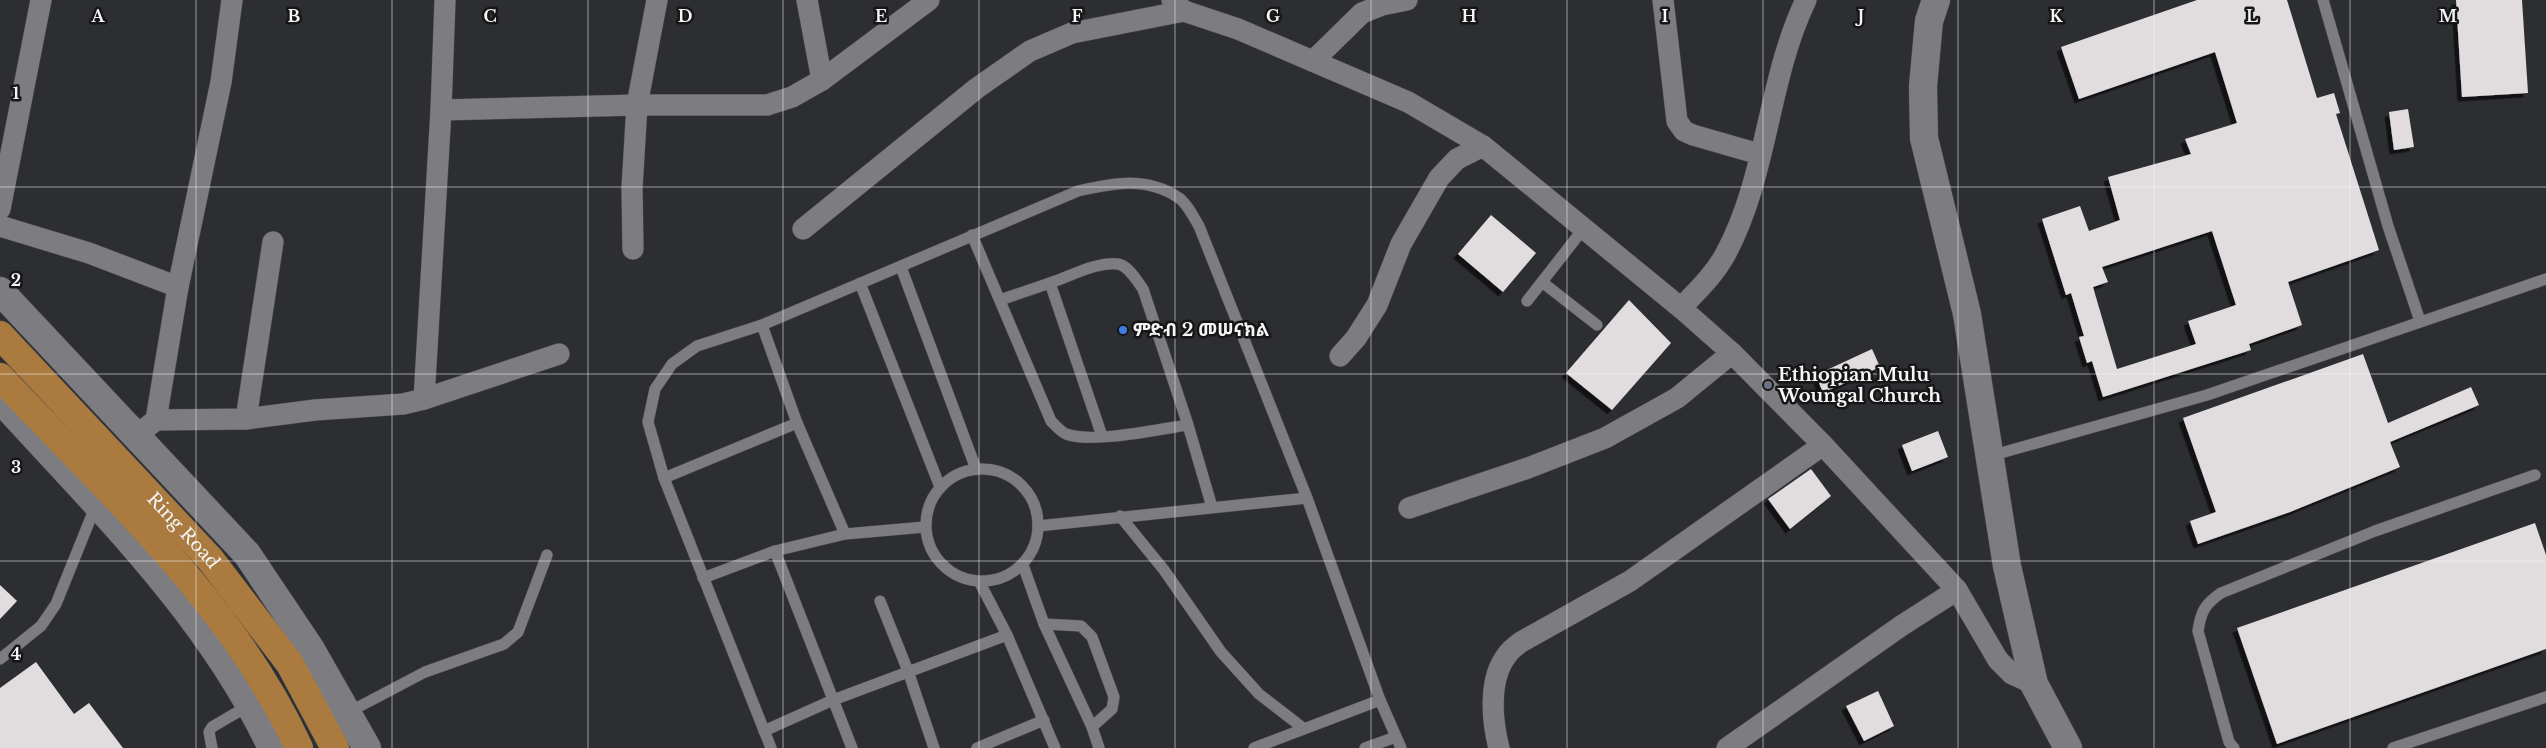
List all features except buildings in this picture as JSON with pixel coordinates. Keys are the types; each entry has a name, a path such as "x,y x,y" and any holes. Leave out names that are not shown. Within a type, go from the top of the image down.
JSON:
{"highway":[{"name":"Ring Road","path":"0,335 210,559 290,664 335,748"},
{"name":"Ring Road","path":"0,377 190,578 262,678 299,748"}],"street":[{"path":"0,209 41,0"},
{"path":"147,428 221,82 232,0"},
{"path":"424,399 441,110 445,0"},
{"path":"633,249 632,188 637,105 657,0"},
{"path":"807,0 822,80"},
{"path":"441,110 637,105 767,105 792,97 822,80 929,0"},
{"path":"1314,61 1362,13 1382,4 1407,0"},
{"path":"1663,0 1677,121 1684,131 1693,135 1759,154"},
{"path":"1681,308 1708,279 1724,256 1737,230 1750,193 1782,61 1792,30 1806,0"},
{"path":"1936,0 1929,21 1924,77 1924,138 1967,314 2007,566 2034,684 2068,748"},
{"path":"803,229 977,88 1030,51 1072,33 1178,6 1238,29 1408,102 1483,146 1681,308 1732,353 1823,445 1957,590 1998,660 2012,674 2034,684"},
{"path":"1340,356 1356,338 1377,305 1400,244 1439,178 1456,159 1483,146"},
{"path":"0,226 89,253 178,287"},
{"path":"246,419 273,242"},
{"path":"0,291 147,428 247,554 310,648 367,748"},
{"path":"1409,508 1528,468 1606,438 1676,398 1732,353"},
{"path":"147,428 246,419 316,410 403,404 424,399 559,354"},
{"path":"0,399 175,596 230,674 272,748"},
{"path":"1499,748 1494,702 1497,673 1511,651 1521,642 1630,581 1823,445"},
{"path":"1728,748 1901,626 1957,590"}],"lane":[{"path":"2323,0 2388,226 2420,321"},
{"path":"771,748 664,478 648,422 655,389 672,364 697,346 762,325 1078,191 1120,182 1153,186 1181,198 1199,226 1307,498 1380,700 1399,742 1365,748"},
{"path":"1527,301 1584,228"},
{"path":"972,235 1051,421 1065,433 1102,436 1188,425"},
{"path":"1000,300 1102,265 1119,264 1130,272 1143,289 1188,425 1212,507"},
{"path":"901,267 976,469"},
{"path":"1990,456 2207,395 2546,279"},
{"path":"1542,282 1597,325"},
{"path":"860,283 940,487"},
{"path":"1050,283 1102,436"},
{"path":"762,325 797,423 845,534"},
{"path":"664,478 797,423"},
{"path":"976,469 995,470 1012,478 1027,490 1036,508 1038,526 1034,547 1023,565 1003,578 980,583 959,578 942,566 930,548 925,528 928,506 940,487 956,475 976,469"},
{"path":"2234,748 2229,742 2198,631 2200,615 2205,604 2222,593 2375,531 2535,475"},
{"path":"1038,526 1307,498"},
{"path":"0,659 42,626 56,604 96,505"},
{"path":"1120,516 1164,570 1221,652 1259,694 1303,728"},
{"path":"703,578 775,551 845,534 925,528"},
{"path":"775,551 852,748"},
{"path":"346,713 425,672 504,644 518,632 547,555"},
{"path":"1023,565 1044,624 1092,726 1099,748"},
{"path":"980,583 1007,635 1055,748"},
{"path":"880,601 908,671 934,748"},
{"path":"1044,624 1081,626 1092,637 1114,698 1112,709 1092,726"},
{"path":"764,731 833,700 1007,635"},
{"path":"2393,748 2546,697"},
{"path":"1254,748 1380,700"},
{"path":"212,748 209,732 212,728 248,706"},
{"path":"977,748 1044,720"}],"place":[{"name":"ምድብ 2 መሠናክል","path":"1123,330"},
{"name":"Ethiopian Mulu Woungal Church","path":"1768,385"}]}
